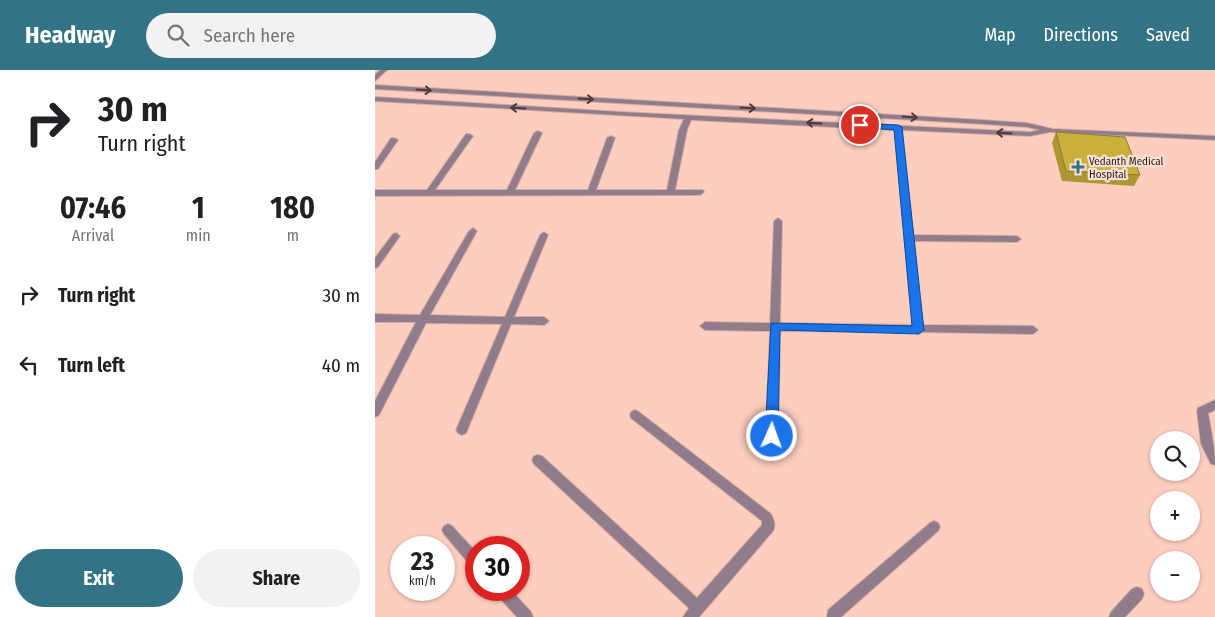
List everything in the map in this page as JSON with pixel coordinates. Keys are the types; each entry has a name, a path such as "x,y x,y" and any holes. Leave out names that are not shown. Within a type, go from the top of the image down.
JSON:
{"street":[{"path":"375,79 384,70"},
{"path":"375,87 1018,124 1053,131 1169,138 1215,138"},
{"path":"375,99 519,109 1030,134 1053,131"},
{"path":"670,192 683,130 689,116"},
{"path":"898,127 919,330"},
{"path":"510,192 538,133"},
{"path":"430,192 469,136"},
{"path":"591,192 611,138"},
{"path":"375,167 394,140"},
{"path":"375,193 700,192"},
{"path":"772,436 778,221"},
{"path":"375,412 423,319 473,231"},
{"path":"462,430 544,235"},
{"path":"375,266 396,236"},
{"path":"909,238 1017,239"},
{"path":"375,318 544,321"},
{"path":"705,326 1033,330"},
{"path":"1215,405 1202,411 1207,444 1215,460"},
{"path":"539,460 694,612 769,527 767,518 635,415"},
{"path":"835,617 833,615 934,527"},
{"path":"448,530 465,549"},
{"path":"1116,617 1137,594"},
{"path":"512,601 527,617"}],"building":[{"path":"1056,132 1125,137 1140,175 1066,171"}],"place":[{"name":"Vedanth Medical Hospital","path":"1078,167"}],"route":[{"path":"772,436 775,326 919,330 898,127 860,125"}]}
